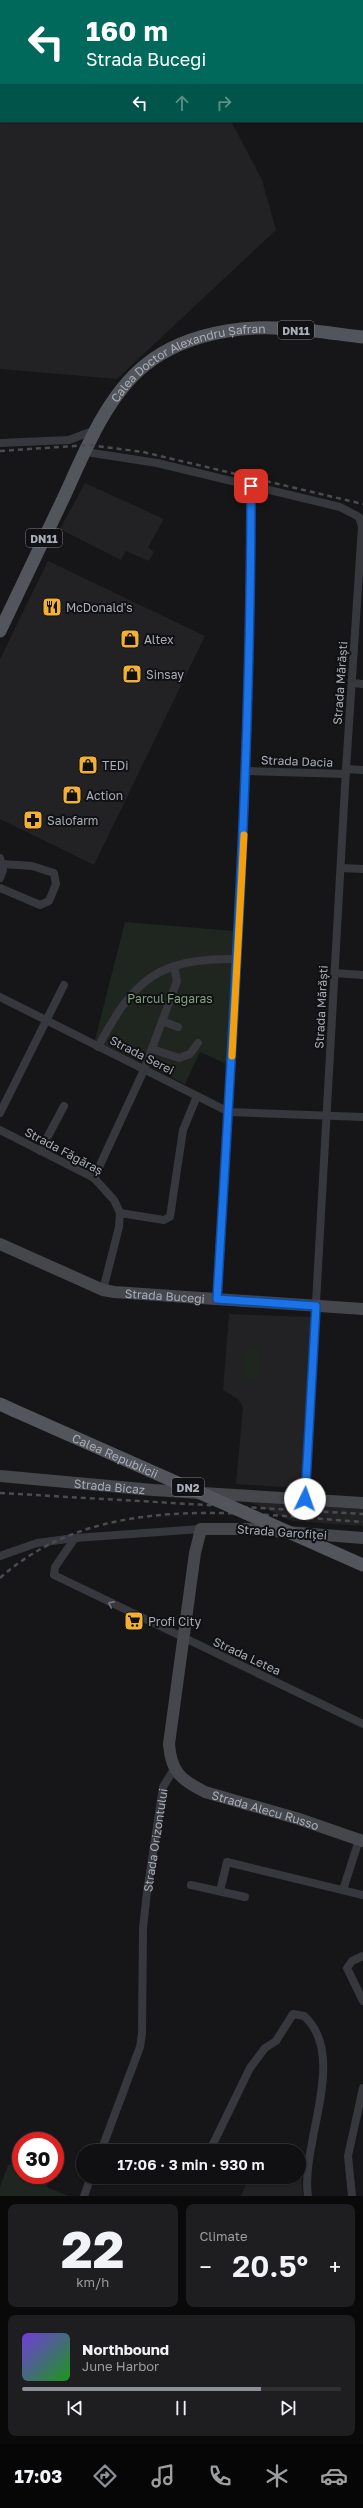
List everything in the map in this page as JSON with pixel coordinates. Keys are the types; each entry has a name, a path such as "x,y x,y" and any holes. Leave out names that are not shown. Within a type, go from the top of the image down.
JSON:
{"main road":[{"name":"Calea Doctor Alexandru Șafran","path":"88,448 116,397 136,373 159,355 182,343 228,330 253,329 289,329 363,337"},
{"name":"DN11","path":"0,631 88,448"},
{"name":"Calea Republicii","path":"0,1404 363,1565"}],"street":[{"path":"0,443 68,440 79,438 90,432 96,432"},
{"path":"88,448 251,486 252,584 247,771 229,1112 217,1299"},
{"name":"Strada Mărăști","path":"251,486 340,507 359,517 362,526 360,598 346,772 342,868 305,1499"},
{"path":"352,684 363,684"},
{"name":"Strada Dacia","path":"247,771 346,772 363,770"},
{"path":"0,878 1,861 32,866 54,873 56,884 49,900 40,905 0,888"},
{"path":"342,868 363,869"},
{"path":"98,1047 124,1002 137,987 154,975 174,966 197,960 237,959"},
{"path":"94,1178 144,1070 152,1049 177,981 174,966"},
{"path":"335,973 363,975"},
{"path":"0,1113 45,1020 64,985"},
{"path":"0,997 45,1020"},
{"name":"Strada Serei","path":"45,1020 229,1112"},
{"path":"162,1022 178,1027"},
{"path":"152,1049 179,1058 190,1054 198,1043"},
{"path":"103,1290 114,1252 120,1213 164,1220 170,1217 183,1130 197,1096"},
{"path":"40,1150 64,1106"},
{"path":"229,1112 363,1117"},
{"name":"Strada Făgăraș","path":"0,1130 94,1178 110,1195 120,1213"},
{"name":"Strada Bucegi","path":"0,1244 103,1290 363,1309"},
{"name":"Strada Bicaz","path":"0,1476 153,1490 363,1503"},
{"path":"0,1556 37,1544 75,1538 201,1529 170,1732 170,1756 174,1769"},
{"name":"Strada Garofiței","path":"201,1529 248,1529 363,1538"},
{"name":"Strada Letea","path":"75,1538 55,1567 54,1575 363,1724"},
{"name":"Strada Alecu Russo","path":"174,1769 191,1785 205,1792 292,1817 361,1841"},
{"name":"Strada Orizontului","path":"105,2144 140,2047 142,2034 143,1928 147,1892 162,1787 174,1769"},
{"path":"344,1890 361,1841"},
{"path":"220,1891 227,1862 363,1895"},
{"path":"191,1885 245,1897"},
{"path":"363,1956 352,1961 347,1968 363,2002"},
{"path":"213,2144 250,2068 265,2048 276,2041 288,2018 293,2014 304,2016 318,2037 324,2073 309,2157 308,2196"},
{"path":"352,2196 348,2156 363,2088"},
{"path":"84,2196 88,2184"}],"shaded area":[{"path":"0,122 232,122 262,180 276,230 117,379 0,369"},
{"path":"85,483 164,519 148,547 154,552 149,561 126,551 121,560 60,529"},
{"path":"48,561 205,636 94,865 0,819 0,659"},
{"path":"229,1314 311,1317 301,1488 236,1484 243,1407 238,1399 223,1390"},
{"path":"248,1501 363,1509 363,1526 292,1521"},
{"path":"246,2184 302,2184 303,2196 241,2196"}],"green space":[{"name":"Parcul Fagaras","path":"125,922 235,931 229,1065 200,1052 185,1084 95,1040"},
{"path":"245,1348 261,1349 260,1379 244,1379"},
{"path":"12,2164 12,2184 48,2184 47,2187 68,2196 0,2196 0,2187 8,2165"}],"railway":[{"path":"0,451 89,445 143,452 363,504"},
{"path":"0,1493 363,1514"},
{"path":"0,1578 39,1550 81,1531 126,1520 173,1514 221,1513 363,1522"}],"slow traffic":[{"path":"232,1056 244,835"}],"place":[{"name":"McDonald's","path":"52,607"},
{"name":"Altex","path":"130,639"},
{"name":"Sinsay","path":"132,674"},
{"name":"TEDi","path":"88,765"},
{"name":"Action","path":"72,795"},
{"name":"Salofarm","path":"33,820"},
{"name":"Profi City","path":"134,1621"}],"route":[{"path":"251,486 252,584 247,771 229,1112 217,1299 316,1306 305,1499"}]}
